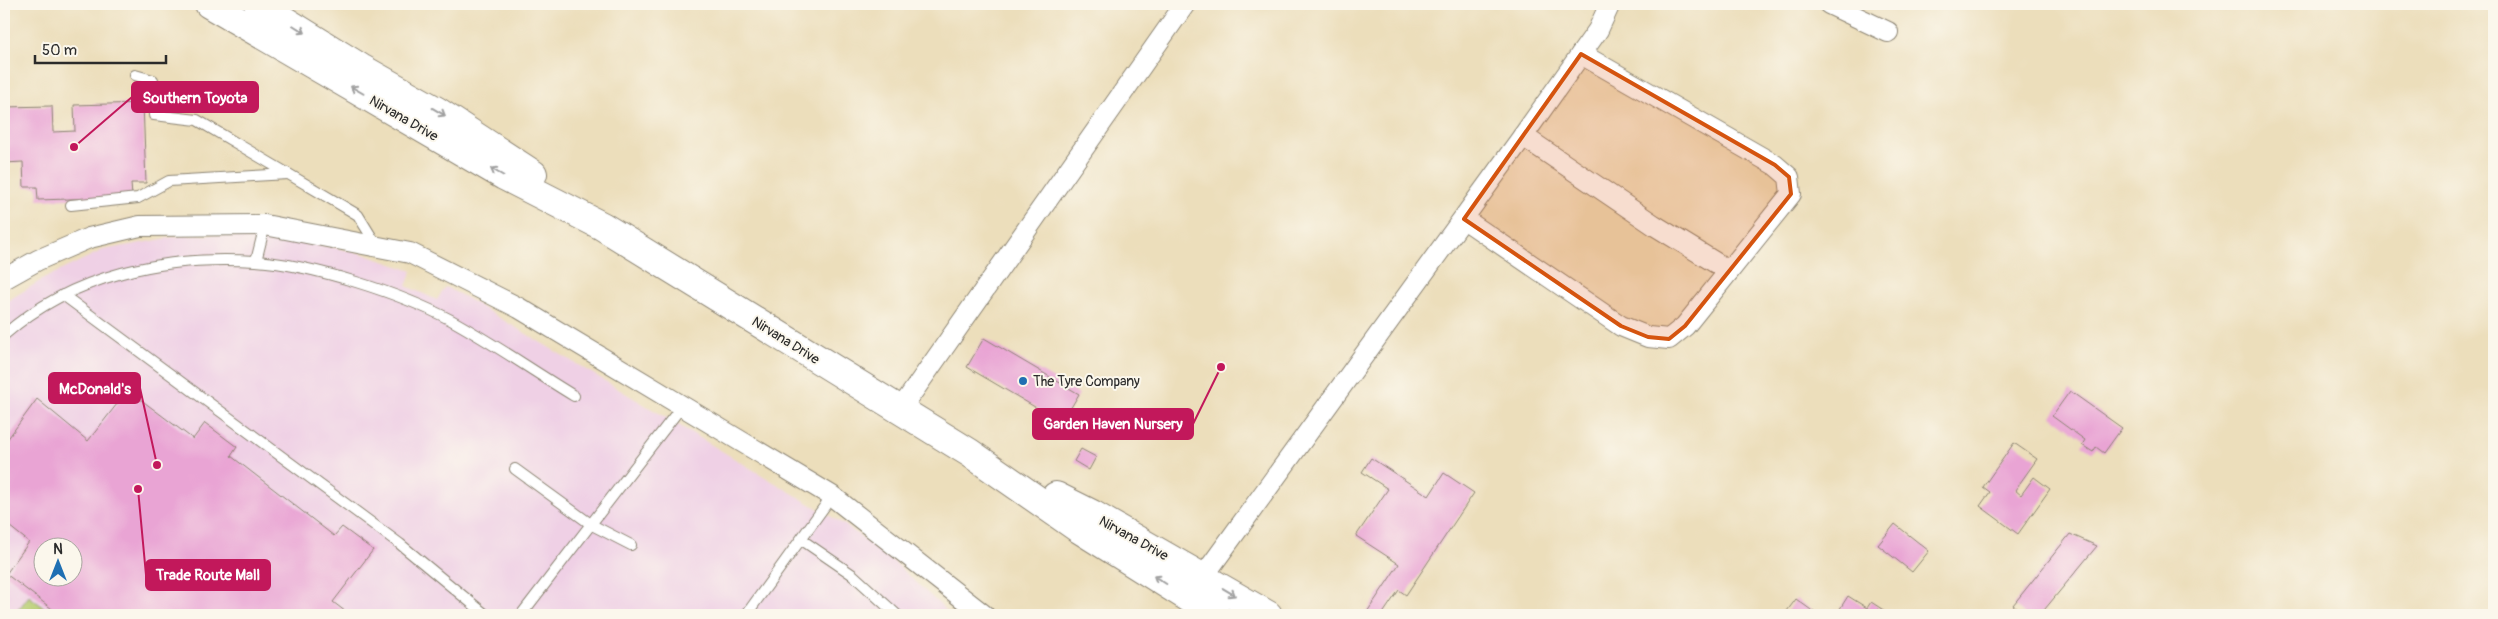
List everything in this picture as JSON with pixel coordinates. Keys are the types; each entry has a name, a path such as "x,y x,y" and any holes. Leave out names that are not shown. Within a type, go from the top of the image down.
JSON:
{"main road":[{"name":"Nirvana Drive","path":"209,4 504,176 602,226 970,453 1101,543 1216,615"},
{"name":"Nirvana Drive","path":"258,4 360,68 437,111 519,164 602,226"},
{"name":"Nirvana Drive","path":"970,453 1092,514 1268,615"}],"street":[{"path":"900,410 1185,4"},
{"path":"1203,577 1523,136 1598,30 1610,4"},
{"path":"1829,4 1888,32"},
{"path":"1464,219 1621,326 1648,337 1669,339 1685,326 1791,194 1789,177 1775,165 1581,54"},
{"path":"1523,136 1654,225 1729,271"},
{"path":"4,277 89,238 140,226 265,225 410,253 519,308 832,496 984,615"}],"lane":[{"path":"135,75 153,80 154,115 198,120 358,215 377,246"},
{"path":"71,205 138,198 169,181 288,174"},
{"path":"256,261 265,225"},
{"path":"4,334 22,318 63,295 104,278 140,267 181,261 256,261 294,266 340,278 387,294 450,320 574,396"},
{"path":"63,295 400,544 486,615"},
{"path":"521,615 682,406"},
{"path":"515,469 592,525 631,545"},
{"path":"746,615 832,496"},
{"path":"802,540 853,575 897,615"}],"highlighted area":[{"path":"1581,54 1775,165 1789,177 1791,194 1685,326 1669,339 1648,337 1621,326 1464,219"}],"shaded area":[{"path":"214,235 286,238 360,253 412,271 406,286 437,300 445,287 463,296 845,525 890,558 951,615 4,615 4,303 45,278 103,250 179,236"}],"green space":[{"path":"29,596 54,615 14,615"}],"building":[{"path":"143,103 146,183 131,183 132,197 38,200 37,187 24,187 23,162 4,163 4,107 52,106 53,132 75,131 74,105"},
{"name":"The Tyre Company","path":"984,338 1079,394 1062,423 967,367"},
{"path":"128,390 193,439 205,423 237,447 231,456 334,536 342,527 373,550 333,602 350,615 60,615 6,574 29,542 4,522 4,444 37,399 88,441"},
{"path":"2070,391 2122,428 2104,453 2096,447 2093,452 2082,445 2085,440 2052,416"},
{"path":"2014,443 2037,459 2015,490 2021,495 2034,477 2050,489 2018,534 1980,506 1990,492 1983,487"},
{"path":"1081,449 1096,457 1089,470 1074,461"},
{"path":"1371,458 1429,496 1444,473 1474,493 1406,595 1399,590 1382,615 1365,615 1399,564 1356,536 1388,489 1362,472"},
{"path":"1895,524 1929,551 1912,572 1878,545"},
{"path":"2070,534 2097,546 2040,615 2026,615 2013,605"},
{"path":"1848,596 1867,608 1871,602 1885,611 1882,615 1836,615"},
{"path":"1796,599 1818,615 1784,615"}],"place":[{"name":"Southern Toyota","path":"74,147"},
{"name":"Garden Haven Nursery","path":"1221,367"},
{"name":"The Tyre Company","path":"1023,381"},
{"name":"McDonald's","path":"157,465"},
{"name":"Trade Route Mall","path":"138,489"}]}
